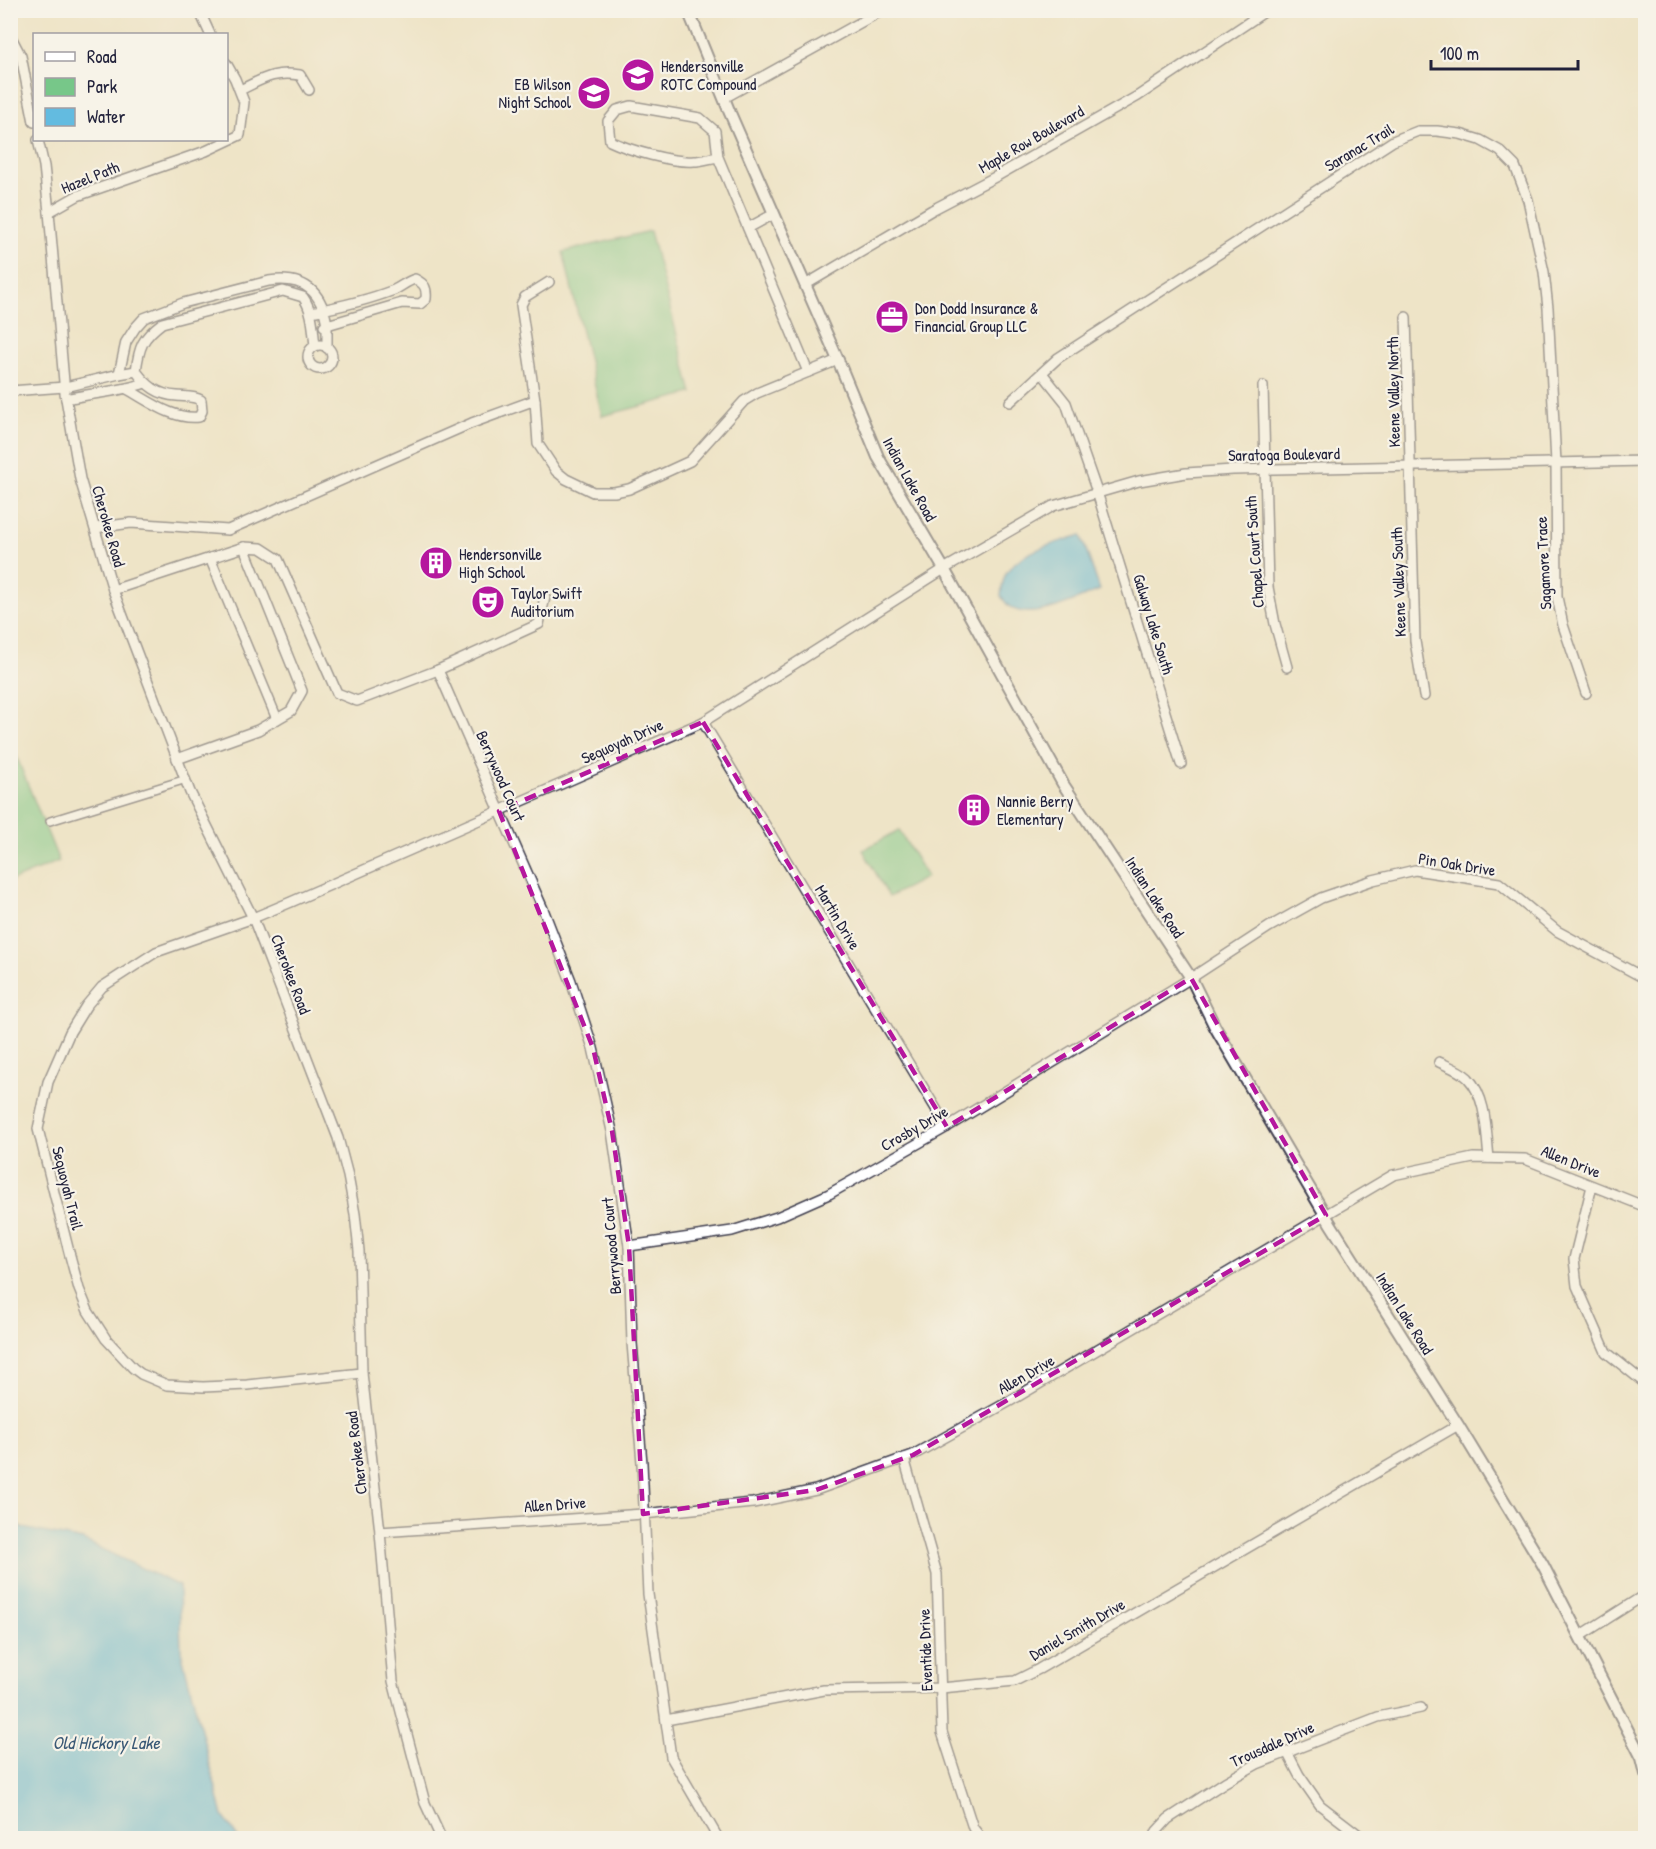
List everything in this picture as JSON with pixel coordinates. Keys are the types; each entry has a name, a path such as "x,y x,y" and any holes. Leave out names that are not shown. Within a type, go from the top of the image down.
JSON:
{"street":[{"path":"199,10 210,33"},
{"name":"Indian Lake Road","path":"688,10 878,457 944,568 1063,784 1191,978 1215,1027 1326,1215 1543,1565 1642,1758 1646,1774"},
{"path":"724,98 883,10"},
{"name":"Maple Row Boulevard","path":"806,285 932,210 1131,100 1268,10"},
{"path":"10,35 21,56 33,117"},
{"name":"Hazel Path","path":"228,67 244,102 240,135 228,141"},
{"path":"240,90 273,74 288,73 300,75 309,90"},
{"path":"718,157 692,162 625,148 610,141 608,121 617,110 631,106 700,118 715,131 718,157 808,372"},
{"name":"Saranac Trail","path":"1010,402 1058,358 1393,141 1418,131 1437,131 1480,140 1500,151 1515,166 1528,200 1544,272 1548,308 1556,463"},
{"name":"Cherokee Road","path":"38,141 44,166 49,212 66,399 80,479 113,590 190,792 253,918 338,1138 348,1174 358,1251 362,1373 380,1532 393,1682 425,1803 441,1839"},
{"name":"Hazel Path","path":"49,212 77,196 206,151 227,141"},
{"path":"748,228 774,214"},
{"path":"119,374 126,342 144,318 190,302 280,279 302,282 317,295 325,309 327,348"},
{"path":"310,312 397,289 415,279 423,284 426,290 426,299 420,304 402,303 312,328"},
{"path":"549,282 525,297 521,305 535,400 538,444 556,471 580,487 593,492 629,489 690,461 744,401 756,393 838,360"},
{"path":"247,287 251,298"},
{"path":"127,389 178,416 199,417 202,411 201,400 194,396 165,395 144,383 136,372 138,353 147,334 162,323 251,298 283,291 303,297 310,312 315,346"},
{"path":"190,302 195,314"},
{"path":"148,316 157,327"},
{"name":"Keene Valley North","path":"1406,317 1409,466"},
{"path":"315,346 327,348 332,354 331,362 326,368 317,370 310,365 309,351 315,346"},
{"path":"10,391 65,387 136,372"},
{"name":"Galway Lake South","path":"1042,373 1066,404 1097,492 1181,764"},
{"path":"66,399 127,389 144,383"},
{"name":"Chapel Court South","path":"1263,386 1268,587 1287,667"},
{"path":"95,528 131,523 228,530 472,423 535,400"},
{"name":"Saratoga Boulevard","path":"944,568 1053,506 1138,481 1185,473 1264,469 1646,461"},
{"name":"Sagamore Trace","path":"1556,463 1557,597 1563,626 1586,693"},
{"name":"Keene Valley South","path":"1409,466 1414,641 1424,696"},
{"path":"113,590 243,547 261,548 278,559 336,693 357,702 438,670 539,624 545,597"},
{"path":"177,759 258,730 291,711 302,691 243,547"},
{"path":"210,558 277,719"},
{"name":"Sequoyah Drive","path":"291,902 704,722 944,568"},
{"name":"Berrywood Court","path":"438,670 543,909 571,981 593,1048 612,1131 629,1246 632,1343 642,1463 648,1594 671,1757 718,1839"},
{"name":"Martin Drive","path":"704,722 947,1127"},
{"path":"50,822 180,781"},
{"name":"Pin Oak Drive","path":"1191,978 1269,927 1321,898 1373,879 1415,870 1498,884 1557,931 1646,979"},
{"name":"Sequoyah Trail","path":"291,902 253,918 156,952 102,987 86,1006 70,1032 48,1082 38,1129 79,1289 88,1311 117,1352 141,1374 167,1385 203,1387 247,1385 362,1373"},
{"name":"Crosby Drive","path":"629,1246 732,1232 777,1217 829,1194 947,1127 1191,978"},
{"path":"1439,1062 1467,1076 1477,1090 1482,1105 1489,1158"},
{"name":"Allen Drive","path":"380,1532 643,1514 753,1503 816,1490 913,1455 1010,1401 1393,1175 1473,1158 1525,1159 1646,1207"},
{"path":"1592,1186 1574,1259 1577,1286 1606,1352 1646,1384"},
{"name":"Daniel Smith Drive","path":"666,1720 824,1690 940,1688 1015,1681 1458,1425"},
{"name":"Eventide Drive","path":"904,1458 937,1574 942,1732 973,1828 981,1839"},
{"path":"1580,1636 1646,1594"},
{"name":"Trousdale Drive","path":"1154,1839 1157,1831 1168,1819 1257,1764 1378,1717 1421,1708"},
{"path":"1287,1752 1299,1775 1320,1805 1363,1839"}],"highlighted area":[{"path":"703,722 947,1127 1191,978 1326,1215 913,1455 816,1490 643,1514 629,1246 612,1131 593,1048 499,811"}],"green space":[{"path":"650,231 692,393 602,416 563,252"},
{"path":"11,743 59,861 10,881"},
{"path":"899,830 927,877 889,897 863,850"}],"water":[{"path":"1081,535 1100,590 1043,611 1020,611 1007,605 1001,596 1002,585 1007,572 1016,562 1042,547"},
{"name":"Old Hickory Lake","path":"11,1518 23,1528 83,1540 179,1586 181,1651 223,1816 238,1838 11,1838"}],"place":[{"name":"Hendersonville ROTC Compound","path":"638,75"},
{"name":"EB Wilson Night School","path":"594,93"},
{"name":"Don Dodd Insurance & Financial Group LLC","path":"892,317"},
{"name":"Hendersonville High School","path":"436,563"},
{"name":"Taylor Swift Auditorium","path":"488,602"},
{"name":"Nannie Berry Elementary","path":"974,810"}]}
